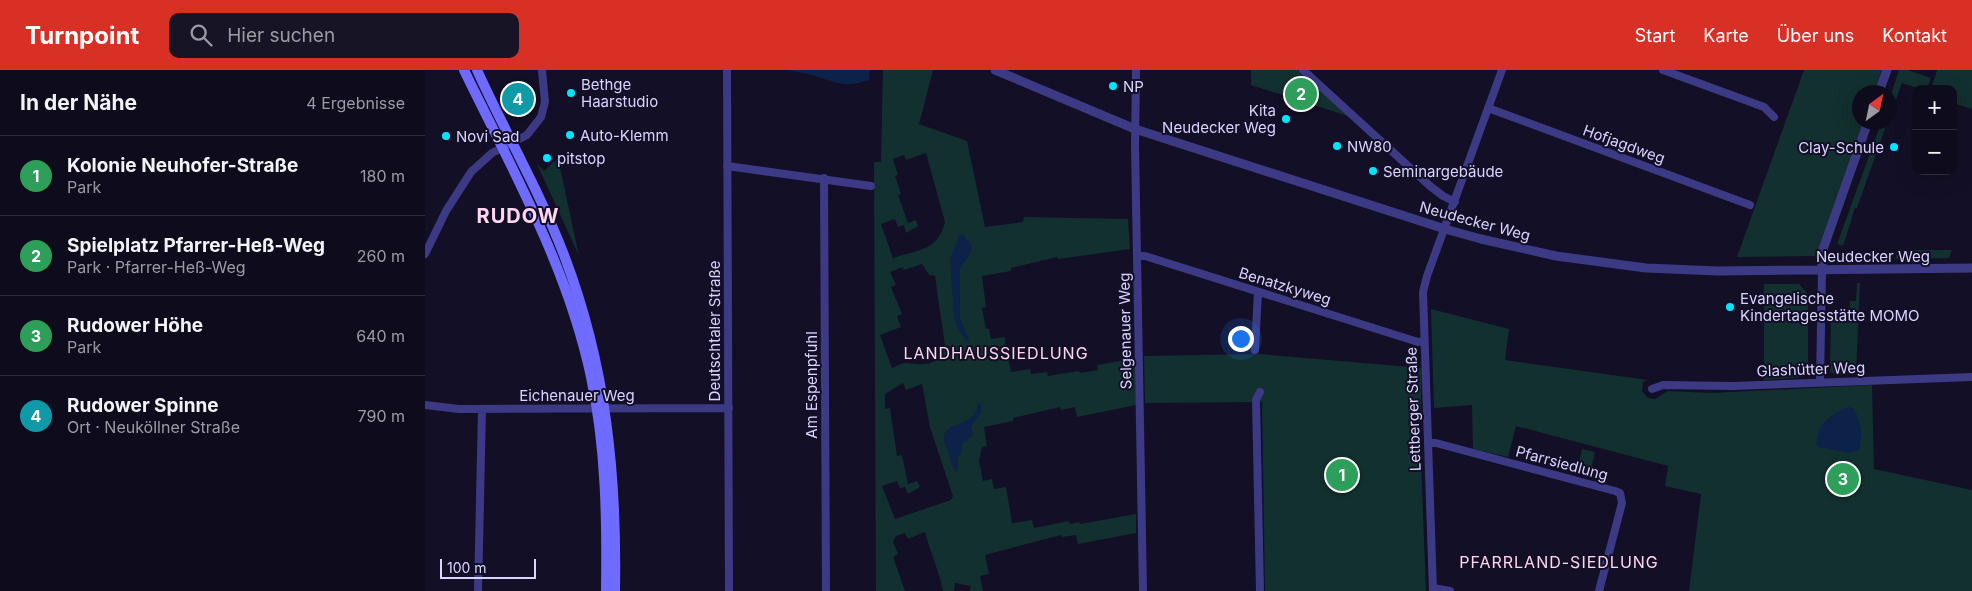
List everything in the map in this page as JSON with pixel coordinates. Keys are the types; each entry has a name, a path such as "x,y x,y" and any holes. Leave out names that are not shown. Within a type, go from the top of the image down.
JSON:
{"main road":[{"path":"464,70 569,282 592,342 614,489 615,591"},
{"path":"477,70 559,242 569,282"},
{"path":"527,199 537,194"},
{"path":"601,408 605,489 606,591"}],"street":[{"path":"425,254 463,181 478,164 502,147 527,134 536,126 544,112 545,93 542,70"},
{"name":"Deutschtaler Straße","path":"727,70 729,591"},
{"name":"Neudecker Weg","path":"995,70 1135,130 1481,240 1556,256 1647,268 1717,271 1972,268"},
{"name":"Selgenauer Weg","path":"1136,70 1135,130 1143,591"},
{"path":"1303,70 1430,186 1455,202"},
{"name":"Lettberger Straße","path":"1433,590 1424,341 1423,299 1425,283 1502,70"},
{"path":"1663,70 1765,107 1774,117"},
{"path":"1882,85 1887,70"},
{"name":"Hofjagdweg","path":"1488,108 1750,205"},
{"path":"1820,382 1822,252 1865,130"},
{"path":"727,166 871,186"},
{"name":"Am Espenpfuhl","path":"824,178 826,591"},
{"name":"Benatzkyweg","path":"1137,256 1145,256 1418,342 1424,341"},
{"path":"1255,350 1258,292"},
{"name":"Glashütter Weg","path":"1652,389 1663,385 1726,386 1972,377"},
{"path":"1260,392 1256,400 1260,591"},
{"name":"Eichenauer Weg","path":"425,405 482,409 729,408"},
{"path":"479,591 482,409"},
{"name":"Pfarrsiedlung","path":"1428,443 1436,443 1620,493 1622,502 1599,591"},
{"path":"1433,590 1450,591"}],"green space":[{"path":"883,70 933,70 919,124 967,141 985,227 1023,222 1024,217 1128,219 1130,249 1058,259 1057,257 1011,268 1011,271 982,276 986,307 982,308 986,329 989,329 991,339 1005,337 1011,372 1030,369 1031,374 1047,372 1048,376 1098,370 1097,365 1126,360 1135,362 1136,405 1077,417 1075,407 1061,410 1060,407 1013,418 1013,421 984,427 987,446 982,447 979,461 983,481 992,479 994,489 1006,487 1012,523 1032,520 1034,528 1069,521 1070,524 1079,522 1080,524 1136,514 1136,533 1078,544 1076,535 1062,537 1061,535 985,555 989,574 980,576 983,591 970,591 971,586 955,583 954,591 943,591 925,532 908,539 905,533 896,536 893,542 898,554 893,557 905,591 876,591 874,162 881,162","holes":["926,153 945,222 942,232 926,248 893,258 881,224 895,219 898,227 904,225 906,233 918,226 916,220 908,223 898,195 901,194 895,176 898,175 893,159 904,155 906,160","922,264 929,275 935,276 945,346 943,353 935,361 925,364 905,363 892,368 880,335 901,327 897,316 902,314 891,287 896,285 890,272 903,267 904,270","903,383 906,390 922,384 930,427 953,496 951,500 895,519 882,486 897,481 900,488 905,487 908,494 920,487 917,481 908,484 902,455 897,456 890,408 885,409 885,394"]},
{"path":"1251,70 1298,70 1348,116 1251,85"},
{"path":"1804,70 1882,70 1877,85 1852,85 1852,130 1861,130 1816,256 1737,257"},
{"path":"1899,70 1908,70 1931,78 1928,85 1912,86 1902,83 1897,97 1897,85 1894,85"},
{"path":"1937,70 1972,70 1972,109 1957,104 1957,85 1932,85"},
{"path":"1878,130 1885,130 1857,208 1855,208 1843,246 1837,244"},
{"path":"558,158 579,256 537,164 544,171"},
{"path":"1898,250 1952,250 1949,258 1895,259"},
{"path":"1857,283 1860,283 1856,374 1835,375 1830,371 1831,311 1849,312 1850,301 1856,301"},
{"path":"1764,284 1799,284 1808,294 1808,372 1803,377 1764,380"},
{"path":"1431,309 1509,329 1505,360 1648,380 1643,382 1642,391 1648,398 1655,399 1668,391 1711,393 1872,385 1874,469 1972,490 1972,591 1689,591 1701,494 1665,486 1668,466 1516,426 1508,457 1473,449 1472,405 1434,408"},
{"path":"1259,354 1422,368 1420,434 1426,591 1265,591 1262,402 1145,403 1144,356"},
{"path":"1582,449 1595,452 1590,474 1577,471"}],"water":[{"path":"787,70 870,70 869,80 848,84"},
{"path":"962,234 972,247 970,254 960,269 960,318 969,339 966,341 957,327 954,316 950,262 959,235"},
{"path":"981,403 981,412 971,427 973,435 962,444 961,454 958,457 958,471 956,472 945,442 945,432 971,417 976,412 978,404"},
{"path":"1849,407 1854,409 1860,424 1861,439 1859,450 1849,453 1819,447 1816,444 1819,431 1825,421"}],"place":[{"name":"NP","path":"1113,86"},
{"name":"Bethge Haarstudio","path":"571,93"},
{"name":"Spielplatz Pfarrer-Heß-Weg","path":"1301,94"},
{"name":"Rudower Spinne","path":"518,99"},
{"name":"Kita Neudecker Weg","path":"1286,119"},
{"name":"Auto-Klemm","path":"570,135"},
{"name":"Novi Sad","path":"446,136"},
{"name":"NW80","path":"1337,146"},
{"name":"Clay-Schule","path":"1894,147"},
{"name":"pitstop","path":"547,158"},
{"name":"Seminargebäude","path":"1373,171"},
{"name":"Evangelische Kindertagesstätte MOMO","path":"1730,307"},
{"name":"Kolonie Neuhofer-Straße","path":"1342,475"},
{"name":"Rudower Höhe","path":"1843,479"}],"district":[{"name":"RUDOW","path":"518,216"},
{"name":"LANDHAUSSIEDLUNG","path":"996,353"},
{"name":"PFARRLAND-SIEDLUNG","path":"1559,562"}]}
